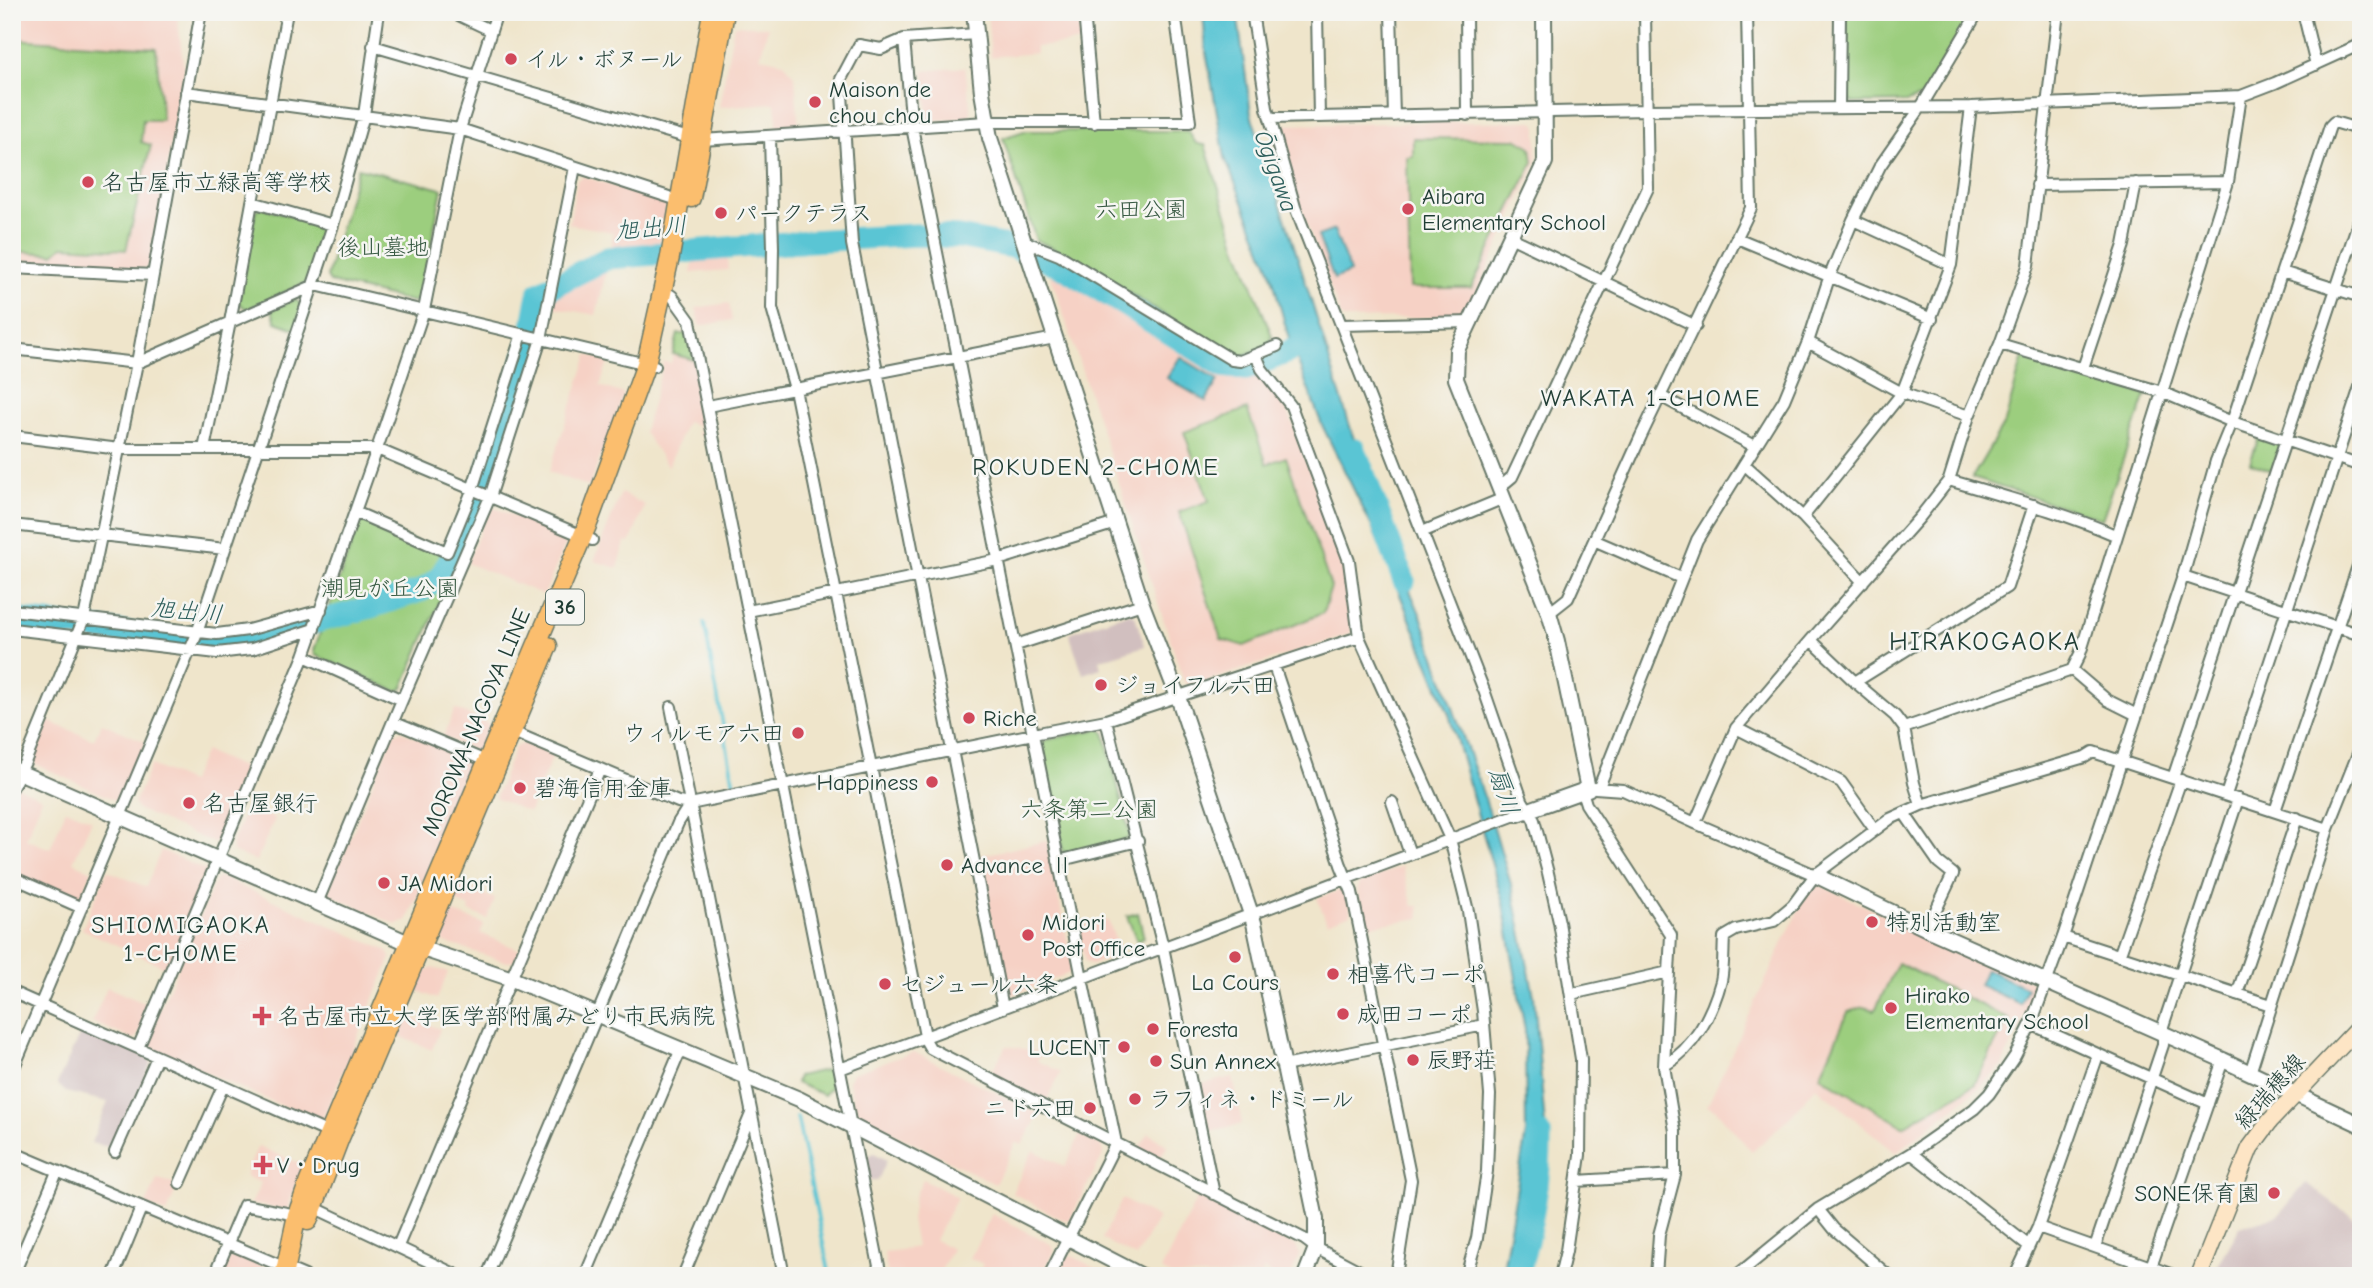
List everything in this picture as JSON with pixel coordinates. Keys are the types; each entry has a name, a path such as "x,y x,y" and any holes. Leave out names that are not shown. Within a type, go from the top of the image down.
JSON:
{"main road":[{"name":"MOROWA-NAGOYA LINE","path":"696,139 712,12"},
{"name":"MOROWA-NAGOYA LINE","path":"305,1211 486,761 637,426 676,251 696,139 724,12"},
{"name":"MOROWA-NAGOYA LINE","path":"294,1274 305,1211 329,1133 513,732 587,538"},
{"name":"緑瑞穂線","path":"2199,1276 2249,1148 2361,1025"}],"street":[{"path":"12,788 16,771 81,627 137,363 201,12"},
{"path":"204,449 288,12"},
{"path":"12,1072 195,641 334,225 364,115 379,12"},
{"path":"452,12 490,30"},
{"path":"138,1048 304,656 377,449 424,310 460,129 497,12"},
{"path":"974,12 987,122 1142,604 1178,697 1256,931 1316,1219 1316,1248 1305,1276"},
{"path":"1084,12 1094,123"},
{"path":"373,46 696,139 770,137 987,122 1190,122 1175,12"},
{"path":"1252,12 1259,68 1270,118 1295,207 1422,532 1523,812 1534,820 1548,873 1581,1059 1580,1155 1560,1276"},
{"path":"1317,12 1319,117"},
{"path":"1391,12 1394,116"},
{"path":"1466,12 1467,115"},
{"path":"1544,12 1545,162 1457,350 1456,379 1549,613 1590,789"},
{"path":"1422,532 1502,493 1512,477 1648,188 1645,12"},
{"path":"1549,613 1569,598 1641,436 1751,208 1747,12"},
{"path":"1839,107 1840,12"},
{"path":"1656,1276 1659,1235 1675,1175 1675,1131 1664,1066 1671,935 1586,804 1590,789 1697,540 1784,400 1853,220 1881,166 1921,107 1978,12"},
{"path":"1695,823 1736,728 1920,517 1949,480 1969,416 2000,344 2028,266 2058,12"},
{"path":"2302,12 2316,65"},
{"path":"976,34 904,40 881,49 859,45 841,79 852,240 1003,1008"},
{"path":"904,40 912,127 1116,1143 1049,1276"},
{"path":"1270,118 1748,108 1970,107 2241,96 2361,44"},
{"path":"186,92 460,129 684,202"},
{"path":"1904,728 2072,670 2080,654 2228,181 2241,96"},
{"path":"1803,517 1902,393 1951,265 1970,107"},
{"path":"1736,1276 1818,1209 1910,1153 1974,1109 1989,1094 2015,1056 2031,1024 2063,937 2183,576 2216,461 2232,422 2330,126 2334,122 2361,130"},
{"path":"770,137 772,308 795,389 925,1037 930,1048 1304,1239 1369,1276"},
{"path":"317,904 402,700 480,493 532,336 552,288 575,167"},
{"path":"2037,185 2228,181"},
{"path":"2083,368 2124,245 2136,183"},
{"path":"252,202 334,225"},
{"path":"2119,956 2235,593 2361,214"},
{"path":"1853,220 1951,265"},
{"path":"1510,237 1696,326"},
{"path":"1737,238 1932,319"},
{"path":"1026,248 1059,255 1223,356 1240,361 1258,361 1277,346"},
{"path":"12,268 153,275"},
{"path":"2283,272 2361,297"},
{"path":"12,349 137,363 315,285 651,365"},
{"path":"667,293 690,321 881,1276"},
{"path":"1341,325 1472,322"},
{"path":"355,512 447,552 480,493 532,336"},
{"path":"708,406 1055,338"},
{"path":"1808,342 1902,393 1969,416"},
{"path":"2000,344 2162,392 2232,422 2361,466"},
{"path":"1258,361 1292,406 1349,561 1359,638 1450,839 1468,911 1484,1025 1490,1095 1488,1171 1477,1238 1466,1276"},
{"path":"2226,795 2361,384"},
{"path":"1662,397 1754,446"},
{"path":"12,436 120,449 377,449 587,538"},
{"path":"1744,464 1803,517 1863,582"},
{"path":"1949,480 2034,505 2115,536"},
{"path":"1855,682 2007,587 2034,505"},
{"path":"747,611 998,560 1116,523"},
{"path":"12,525 225,549"},
{"path":"1596,541 1681,578"},
{"path":"2276,811 2361,558"},
{"path":"2183,576 2361,635"},
{"path":"1016,645 1142,604"},
{"path":"12,610 81,627 195,641 217,653 252,649 314,628"},
{"path":"12,629 81,627 195,641 320,612"},
{"path":"513,732 678,802 690,804 1106,720 1359,638"},
{"path":"1811,639 1895,716 1904,728 1921,805"},
{"path":"304,656 402,700"},
{"path":"1274,666 1352,892 1411,1180 1396,1276"},
{"path":"2072,670 2107,700 2137,715"},
{"path":"671,707 784,1276"},
{"path":"1106,720 1163,947 1214,1194"},
{"path":"393,722 486,761"},
{"path":"1736,728 1841,782 1875,830"},
{"path":"2250,1073 2328,829 2361,746"},
{"path":"1664,1066 1681,1055 1708,1018 1721,979 1724,937 1736,930 1774,921 1793,905 1815,875 1875,830 1921,805 2085,757 2093,752 2328,829"},
{"path":"398,1246 600,769"},
{"path":"16,771 414,945 512,979 799,1099 1142,1276"},
{"path":"840,1069 1523,812 1590,789 1623,790 1815,875 1927,929 2224,1060 2361,1125"},
{"path":"2095,1247 2163,1045 2162,1034 2179,976 2238,799"},
{"path":"1392,802 1410,854"},
{"path":"487,1276 678,823 690,804"},
{"path":"1904,813 1938,862 1953,874 1927,929"},
{"path":"2237,994 2297,818"},
{"path":"1058,861 1138,841"},
{"path":"12,877 82,908"},
{"path":"2063,937 2271,1005"},
{"path":"1571,994 1669,972"},
{"path":"12,992 329,1133"},
{"path":"2031,1024 2208,1104"},
{"path":"1284,1066 1484,1025"},
{"path":"585,1276 681,1049"},
{"path":"2015,1276 2038,1227 2098,1055"},
{"path":"115,1152 157,1057"},
{"path":"2151,1267 2224,1060"},
{"path":"180,1183 223,1086"},
{"path":"683,1276 751,1113"},
{"path":"12,1152 294,1274"},
{"path":"1910,1153 2029,1246"},
{"path":"13,1276 57,1172"},
{"path":"1577,1181 1675,1175"},
{"path":"214,1276 244,1205 305,1211 398,1246 459,1276"},
{"path":"113,1276 141,1208"},
{"path":"1818,1209 1834,1229 1889,1276"},
{"path":"2038,1227 2176,1276"}],"shaded area":[{"name":"名古屋市立緑高等学校","path":"12,12 177,12 184,71 150,265 143,269 12,264"},
{"path":"987,12 1078,12 1082,42 1036,47 1036,53 991,57"},
{"path":"734,25 768,27 760,57 784,62 795,77 799,130 778,132 775,103 719,107"},
{"path":"965,67 971,114 967,118 928,121 924,71"},
{"name":"Aibara Elementary School","path":"1533,121 1537,126 1537,162 1467,313 1461,317 1345,319 1341,316 1291,182 1277,131 1280,125"},
{"path":"583,176 663,203 666,207 659,245 611,250 613,232 569,224 577,180"},
{"path":"728,254 728,270 691,273 694,257"},
{"path":"608,264 596,315 554,307 557,290"},
{"path":"1047,264 1215,368 1239,374 1257,370 1287,409 1344,563 1352,625 1350,634 1192,686 1184,682"},
{"path":"729,303 732,320 700,326 696,308"},
{"path":"673,354 694,359 709,438 698,435 700,426 686,422 668,467 644,432 664,362 671,363"},
{"path":"588,355 609,360 600,386 624,394 589,487 549,472"},
{"path":"621,493 645,505 630,543 625,542 618,568 594,561"},
{"path":"495,508 564,537 566,543 544,595 467,563 489,510"},
{"path":"1129,613 1135,616 1145,646 1099,660 1101,668 1083,674 1069,633"},
{"path":"455,709 489,724 478,752 443,737"},
{"path":"48,721 94,740 102,723 146,742 122,798 117,801 31,762"},
{"path":"401,731 473,762 407,921 397,925 327,893 394,733"},
{"path":"524,743 553,755 529,812 495,798 515,747"},
{"path":"205,751 249,770 218,841 213,843 137,809 134,803 151,765 190,782"},
{"path":"16,786 42,798 26,839 50,849 66,809 92,820 73,862 92,871 80,899 73,901 12,874 12,795"},
{"path":"247,807 275,819 256,861 233,852 231,845"},
{"path":"1047,841 1073,968 1070,973 1012,995 1006,993 978,856"},
{"path":"161,850 207,871 167,968 82,929 107,870 146,887"},
{"path":"1402,866 1413,906 1419,906 1420,918 1364,927 1357,888 1360,883"},
{"name":"名古屋市立大学医学部附属みどり市民病院","path":"220,877 388,951 391,958 321,1123 148,1047 147,1040 216,879"},
{"path":"459,884 495,899 487,919 469,911 470,907 452,900"},
{"name":"Hirako Elementary School","path":"1817,884 2034,983 2036,988 2002,1066 1980,1087 1896,1153 1816,1087 1791,1116 1752,1152 1716,1110 1707,1106 1803,900"},
{"path":"1341,890 1347,893 1351,914 1327,923 1317,898"},
{"path":"447,910 484,924 480,933 520,950 515,961 507,962 443,942 438,931"},
{"path":"1108,920 1121,954 1092,965 1085,962 1078,927"},
{"path":"433,968 448,972 437,999 414,989 421,973"},
{"path":"107,987 151,1006 137,1037 132,1039 92,1022"},
{"path":"403,1014 440,1029 432,1050 395,1034"},
{"path":"82,1029 149,1058 151,1063 115,1145 109,1147 91,1143 108,1102 66,1092 57,1084"},
{"path":"1006,1046 1042,1052 1037,1061 1061,1072 1046,1101 991,1073"},
{"path":"914,1052 1039,1114 1022,1145 1016,1142 995,1184 859,1115 855,1110 849,1081 853,1073"},
{"path":"1233,1077 1242,1124 1206,1132 1197,1085"},
{"path":"1149,1133 1168,1146 1158,1159 1138,1149"},
{"path":"1080,1135 1102,1146 1104,1153 1070,1219 1064,1220 1012,1193 1033,1150 1065,1167"},
{"path":"258,1146 303,1165 287,1210 251,1204 261,1183 245,1176"},
{"path":"874,1153 887,1160 878,1180 870,1181 865,1158"},
{"path":"157,1179 178,1184 167,1213 146,1205"},
{"path":"923,1179 957,1197 935,1240 952,1249 938,1276 923,1273 888,1276 884,1253 916,1247 911,1220 914,1198"},
{"path":"2306,1183 2361,1223 2361,1276 2212,1276 2240,1227 2279,1215"},
{"path":"1198,1196 1296,1246 1300,1254 1291,1276 1275,1276 1264,1270 1261,1276 1173,1276 1161,1270"},
{"path":"1122,1199 1158,1218 1136,1257 1102,1239"},
{"path":"992,1214 1052,1245 1054,1251 1041,1276 977,1276 983,1264 970,1258"},
{"path":"237,1256 272,1270 271,1276 223,1276 230,1258"},
{"path":"1072,1256 1111,1276 1056,1276 1065,1257"}],"green space":[{"path":"1846,12 1974,12 1922,97 1907,102 1853,103 1848,98"},
{"name":"名古屋市立緑高等学校","path":"12,39 156,48 162,120 143,120 141,142 151,145 126,250 63,246 54,254 12,251"},
{"name":"六田公園","path":"1024,131 1189,131 1195,141 1205,145 1237,246 1272,336 1269,345 1239,357 1232,356 1069,256 1036,240 1003,138"},
{"path":"1413,138 1517,139 1531,147 1533,163 1471,288 1410,288 1407,157 1413,156"},
{"name":"後山墓地","path":"358,168 442,189 420,298 414,302 330,282 327,277"},
{"path":"261,207 322,225 326,230 312,278 308,282 247,309 238,303 256,210"},
{"path":"295,299 303,306 295,329 276,322 272,310"},
{"path":"678,334 688,334 694,360 673,354"},
{"path":"2023,357 2146,395 2102,519 1972,478 2005,422"},
{"path":"1247,409 1267,464 1286,457 1331,587 1323,613 1244,646 1221,639 1179,512 1209,501 1184,432"},
{"path":"2259,437 2281,444 2272,471 2250,463"},
{"name":"潮見が丘公園","path":"365,520 458,560 402,689 396,691 315,655 314,650 359,523"},
{"name":"六条第二公園","path":"1099,729 1104,732 1130,835 1126,840 1068,855 1063,852 1042,745 1046,740"},
{"path":"1138,913 1144,938 1137,941 1127,916"},
{"path":"1898,963 2008,1019 1974,1085 1903,1126 1820,1076 1848,1012 1863,1007 1875,1010"},
{"path":"830,1069 831,1087 824,1095 796,1083 798,1076"}],"water":[{"name":"扇川","path":"1203,12 1237,12 1251,114 1377,514 1421,616 1489,811 1513,891 1534,996 1545,1126 1528,1247 1520,1276 1502,1276 1526,1133 1525,1030 1503,903 1449,714 1373,529 1322,425 1289,339 1270,269 1225,158 1206,51"},
{"path":"1334,230 1350,272 1334,279 1318,236"},
{"path":"1180,357 1218,380 1206,401 1167,378"},
{"path":"1986,969 2027,988 2020,1004 1979,985"}],"waterway":[{"name":"旭出川","path":"12,619 232,643 368,608 423,590 440,577 477,501 530,343 539,293 608,258 810,241 916,235 959,237 1012,247 1061,266 1223,366 1246,369 1312,342"},
{"name":"扇川","path":"1355,450 1404,581"},
{"path":"704,623 735,790"},
{"path":"797,1117 830,1276"},
{"name":"扇川","path":"1518,1276 1534,1206 1540,1134"}],"place":[{"name":"イル・ボヌール","path":"511,59"},
{"name":"Maison de chou chou","path":"815,102"},
{"name":"名古屋市立緑高等学校","path":"88,182"},
{"name":"Aibara Elementary School","path":"1408,209"},
{"name":"パークテラス","path":"721,213"},
{"name":"ジョイフル六田","path":"1101,685"},
{"name":"Riche","path":"969,718"},
{"name":"ウィルモア六田","path":"798,733"},
{"name":"Happiness","path":"932,782"},
{"name":"碧海信用金庫","path":"520,788"},
{"name":"名古屋銀行","path":"189,803"},
{"name":"Advance Ⅱ","path":"947,865"},
{"name":"JA Midori","path":"384,883"},
{"name":"特別活動室","path":"1872,922"},
{"name":"Midori Post Office","path":"1028,935"},
{"name":"La Cours","path":"1235,957"},
{"name":"相喜代コーポ","path":"1333,974"},
{"name":"セジュール六条","path":"885,984"},
{"name":"Hirako Elementary School","path":"1891,1008"},
{"name":"成田コーポ","path":"1343,1014"},
{"name":"名古屋市立大学医学部附属みどり市民病院","path":"262,1016"},
{"name":"Foresta","path":"1153,1029"},
{"name":"LUCENT","path":"1124,1047"},
{"name":"辰野荘","path":"1413,1060"},
{"name":"Sun Annex","path":"1156,1061"},
{"name":"ラフィネ・ドミール","path":"1135,1099"},
{"name":"ニド六田","path":"1090,1108"},
{"name":"V・Drug","path":"263,1165"},
{"name":"SONE保育園","path":"2274,1193"}],"district":[{"name":"WAKATA 1-CHOME","path":"1651,398"},
{"name":"ROKUDEN 2-CHOME","path":"1096,467"},
{"name":"HIRAKOGAOKA","path":"1985,642"},
{"name":"SHIOMIGAOKA 1-CHOME","path":"181,939"}],"water label":[{"name":"Ōgigawa","path":"1276,171"}]}
